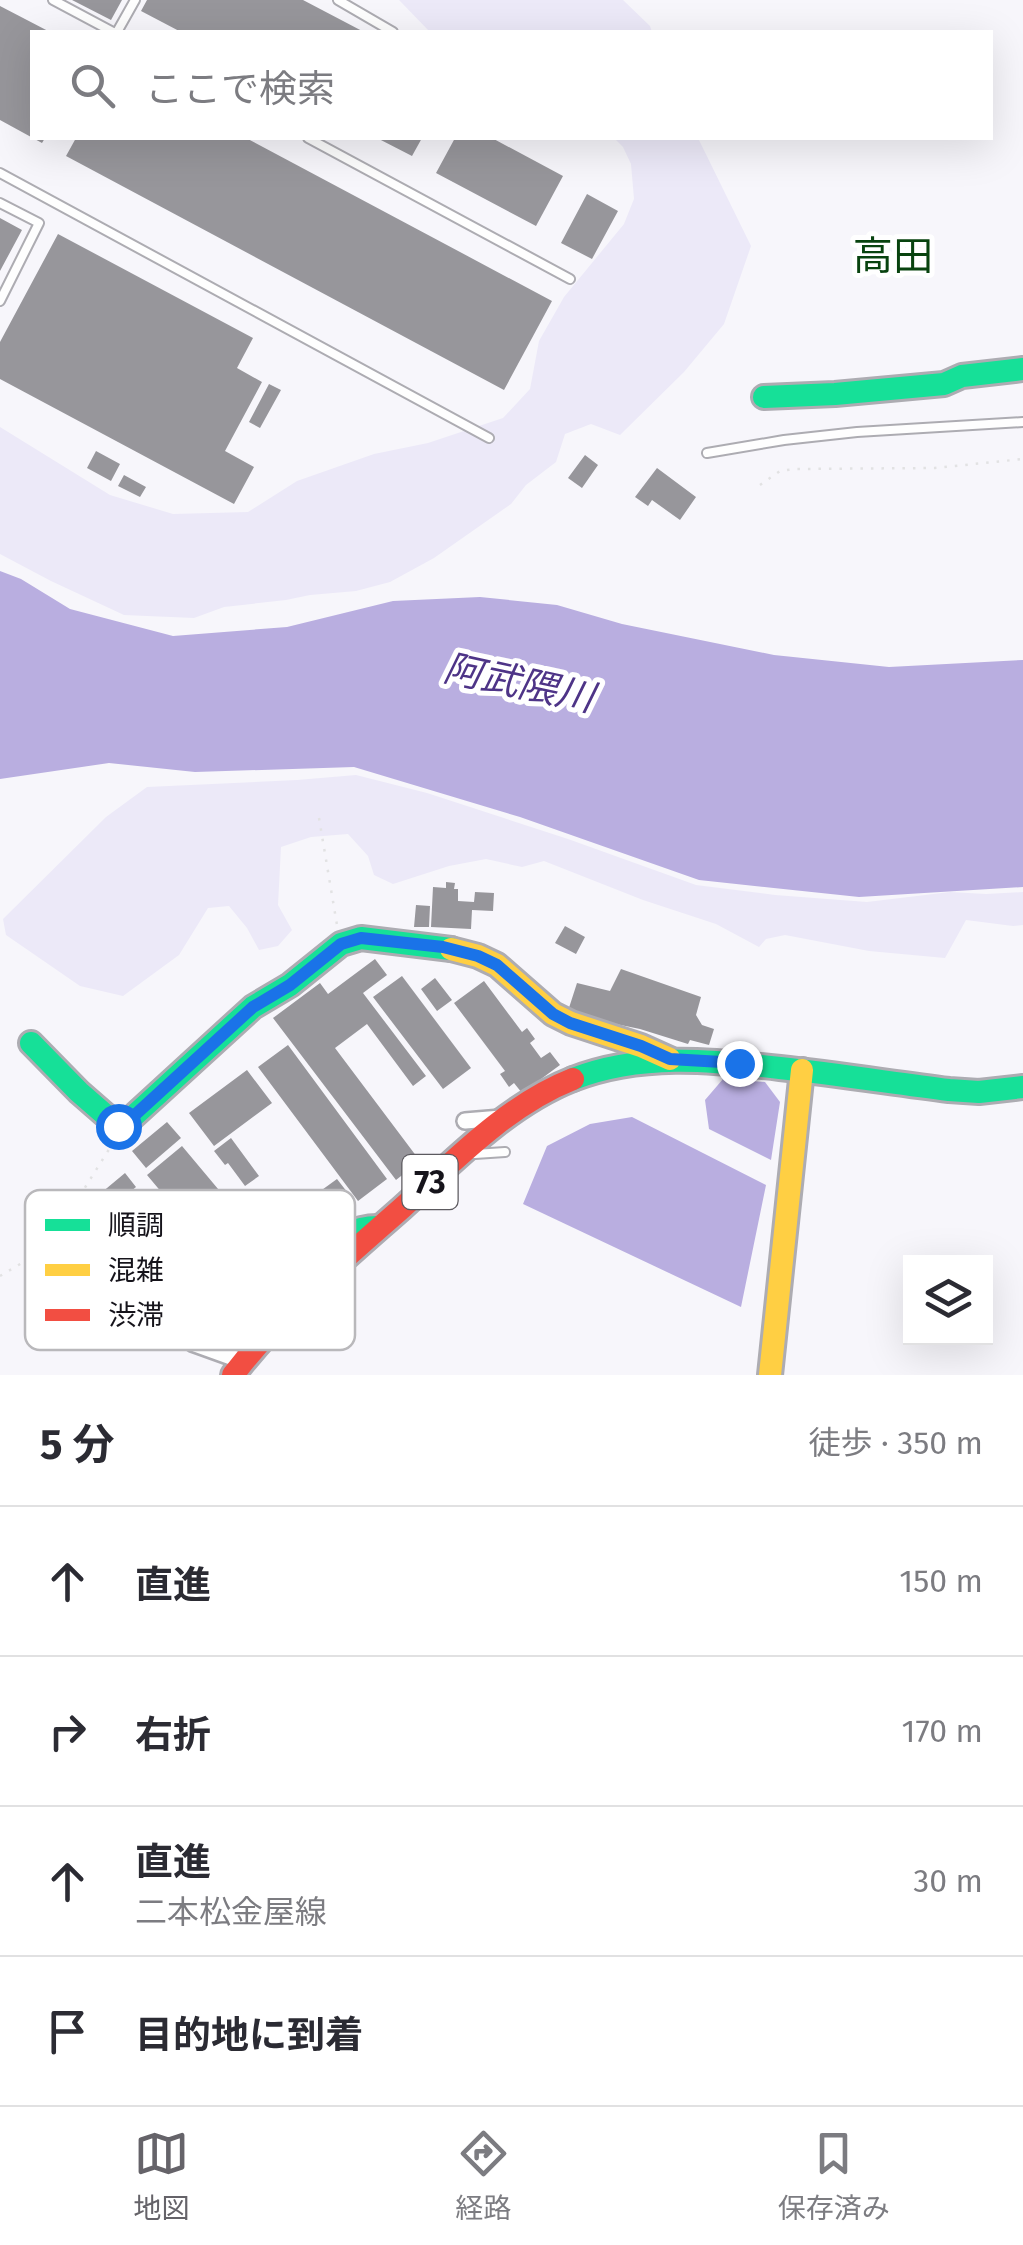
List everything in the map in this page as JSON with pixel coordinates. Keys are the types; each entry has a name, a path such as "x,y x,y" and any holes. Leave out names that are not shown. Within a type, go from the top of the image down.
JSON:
{"street":[{"path":"764,398 944,384 962,376 1023,369"},
{"path":"31,1042 118,1126 125,1124 253,1007 290,985 341,944 361,938 443,947 478,956 497,965 553,1014 670,1059"},
{"name":"73","path":"355,1248 508,1117 569,1081 605,1068 670,1059 739,1063 950,1090 979,1092 1023,1087"},
{"path":"770,1375 802,1070"},
{"path":"465,1122 508,1117"},
{"path":"355,1229 379,1227"},
{"path":"205,1350 238,1368"}],"lane":[{"path":"53,0 112,30"},
{"path":"117,30 136,0"},
{"path":"338,0 390,30"},
{"path":"312,140 570,279"},
{"path":"0,174 489,438"},
{"path":"0,203 38,223 0,301"},
{"path":"707,453 857,432 1023,422"},
{"path":"462,1154 505,1152"}],"path":[{"path":"760,485 780,472 794,469 935,468 1023,459"},
{"path":"319,818 341,944"},
{"path":"83,1190 125,1124"},
{"path":"0,1276 25,1261"}],"shaded area":[{"path":"399,0 623,0 651,30 428,30"},
{"path":"616,140 699,140 751,246 724,324 684,372 620,435 591,424 565,434 556,462 526,485 511,504 434,558 390,582 356,591 224,607 194,618 124,615 0,554 0,427 110,495 173,514 248,512 297,481 374,454 428,443 503,418 530,389 539,341 564,297 624,224 634,199 631,164"},
{"path":"356,775 427,793 696,885 867,902 950,892 1023,892 1023,925 966,920 945,958 869,951 785,935 766,939 759,947 716,924 544,861 522,867 486,859 393,884 374,875 368,856 348,834 311,837 281,847 278,905 292,930 278,946 259,950 229,906 208,908 179,955 123,996 80,986 6,935 3,919 106,817 147,787"}],"water":[{"name":"阿武隈川","path":"0,571 70,609 173,636 287,627 393,601 480,597 557,605 622,624 774,655 889,667 1023,660 1023,887 859,897 699,880 520,817 354,767 195,772 109,763 0,779"},
{"path":"723,1079 765,1082 780,1102 771,1160 709,1129 705,1100"},
{"path":"632,1117 766,1185 741,1307 523,1204 547,1146 590,1124"}],"building":[{"path":"72,0 122,0 111,20"},
{"path":"147,0 303,0 360,30 177,30 141,11"},
{"path":"0,6 46,30 30,30 30,137 0,120"},
{"path":"75,140 250,140 552,301 504,390 66,156"},
{"path":"381,140 421,140 412,156"},
{"path":"454,140 496,140 563,176 536,226 436,173"},
{"path":"587,194 618,211 592,259 561,243"},
{"path":"0,218 22,230 0,271"},
{"path":"58,234 253,338 237,368 262,382 225,451 254,467 234,504 0,379 0,342"},
{"path":"269,384 281,390 260,428 249,422"},
{"path":"96,451 120,464 111,481 87,468"},
{"path":"585,455 598,465 582,488 568,478"},
{"path":"657,468 696,497 680,520 652,500 648,506 635,497"},
{"path":"124,475 146,487 140,497 118,486"},
{"path":"446,882 455,883 458,901 474,902 475,892 494,893 493,911 472,910 471,929 431,927 433,887 446,888"},
{"path":"416,905 430,906 429,927 414,927"},
{"path":"565,926 585,937 576,954 555,943"},
{"path":"375,959 387,975 363,993 426,1076 413,1086 367,1024 335,1048 420,1161 396,1180 273,1018 320,983 328,994"},
{"path":"621,969 701,997 696,1015 702,1025 714,1029 709,1045 690,1040 688,1044 640,1029 567,1014 577,983 610,991"},
{"path":"402,976 471,1068 443,1089 373,997"},
{"path":"435,978 452,1000 437,1011 421,989"},
{"path":"484,981 522,1032 527,1028 535,1039 530,1043 541,1058 550,1052 560,1065 522,1093 514,1083 509,1087 500,1074 505,1071 454,1003"},
{"path":"288,1045 387,1179 358,1201 355,1190 350,1190 258,1067"},
{"path":"247,1070 272,1103 214,1146 189,1113"},
{"path":"167,1122 181,1138 146,1168 132,1151"},
{"path":"231,1138 259,1176 245,1186 214,1151"},
{"path":"182,1146 219,1190 160,1190 147,1175"},
{"path":"125,1173 136,1187 132,1190 105,1190"},
{"path":"337,1179 346,1190 322,1190"}],"traffic: fast":[{"path":"764,397 944,384 962,376 1023,369"},
{"path":"31,1043 118,1126 125,1124 253,1007 290,985 341,944 361,938 451,949"},
{"path":"573,1079 624,1065 701,1061 949,1090 979,1092 1023,1087"},
{"path":"355,1232 379,1227"}],"traffic: slow":[{"path":"451,949 497,965 553,1014 670,1059"},
{"path":"770,1375 802,1070"}],"traffic: jam":[{"path":"355,1249 504,1119 573,1079"},
{"path":"233,1375 254,1350"}],"district":[{"name":"高田","path":"893,256"}],"route":[{"path":"118,1126 125,1124 253,1007 290,985 341,944 361,938 443,947 478,956 497,965 553,1014 570,1023 670,1059 739,1063"}]}
